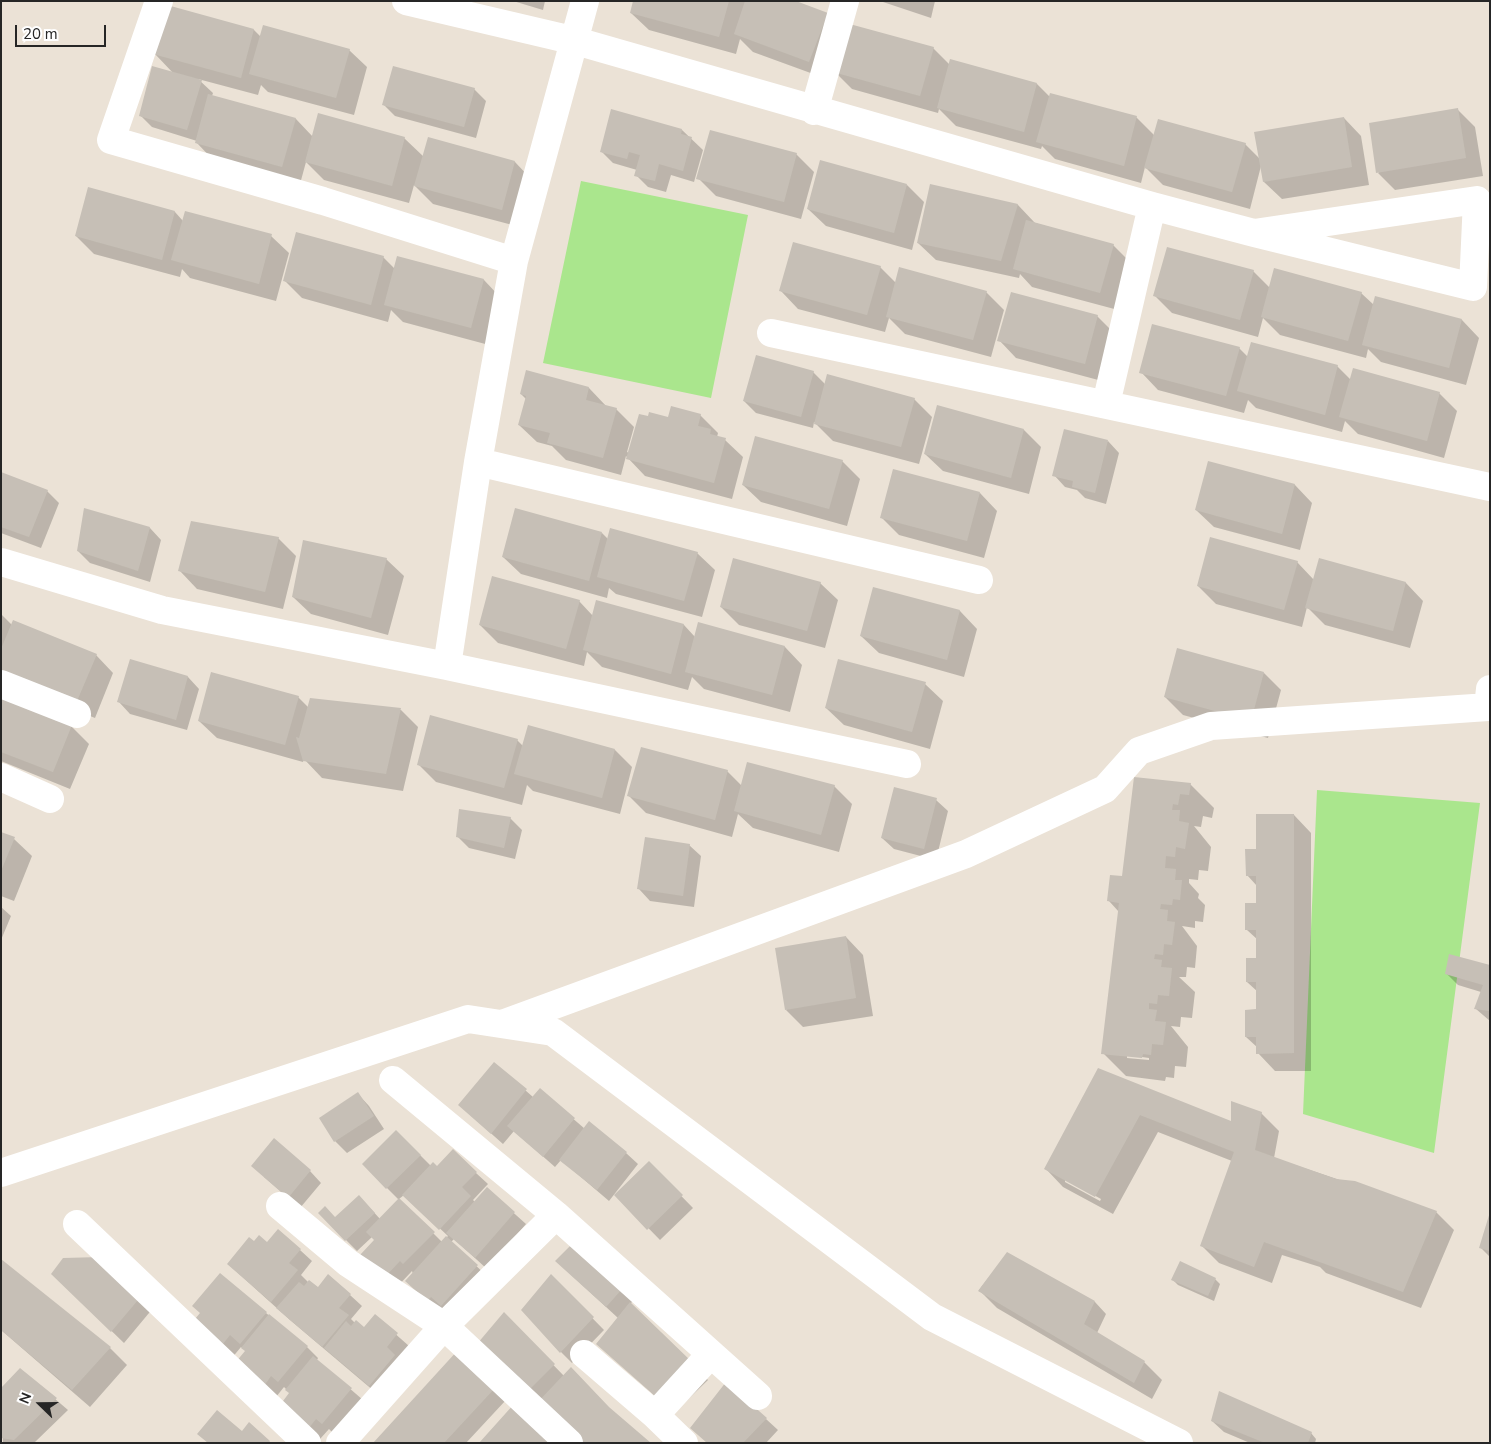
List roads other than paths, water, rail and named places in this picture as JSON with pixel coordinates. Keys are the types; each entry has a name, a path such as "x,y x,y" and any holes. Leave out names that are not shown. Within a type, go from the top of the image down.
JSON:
{"street":[{"path":"159,1 112,140 323,200 514,261"},
{"path":"406,1 576,41 814,111 1152,206 1273,237 1473,287 1477,200 1254,232"},
{"path":"448,666 478,462 514,261 576,41 585,1"},
{"path":"814,111 845,1"},
{"path":"1106,404 1152,206"},
{"path":"771,333 1490,488"},
{"path":"478,462 979,580"},
{"path":"1,562 162,610 448,666 907,764"},
{"path":"1,684 77,714"},
{"path":"502,1024 966,854 1105,789 1139,751 1211,726 1488,707 1490,689"},
{"path":"1,777 50,799"},
{"path":"1,1173 468,1019 553,1032 932,1317 1179,1443"},
{"path":"393,1080 556,1215 758,1396"},
{"path":"280,1206 348,1263 444,1326 569,1443"},
{"path":"340,1443 444,1326 556,1215"},
{"path":"77,1224 307,1443"},
{"path":"584,1354 655,1415 684,1443"},
{"path":"655,1415 710,1355"}]}
